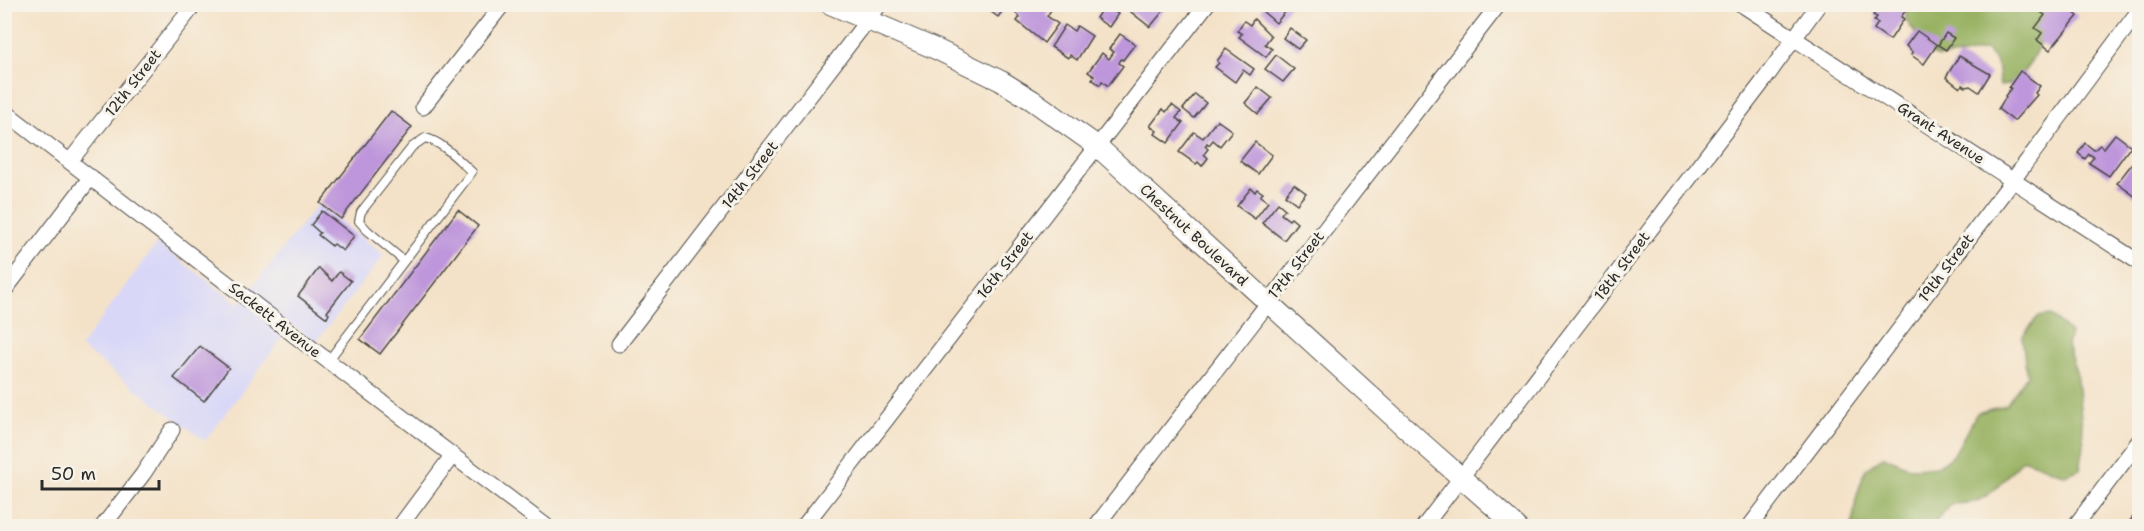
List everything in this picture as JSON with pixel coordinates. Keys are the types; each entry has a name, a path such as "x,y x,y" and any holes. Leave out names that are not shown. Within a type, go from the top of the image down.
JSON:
{"street":[{"name":"12th Street","path":"70,161 195,4"},
{"path":"423,107 503,4"},
{"name":"Chestnut Boulevard","path":"830,4 948,55 1001,81 1097,146 1516,526"},
{"name":"14th Street","path":"619,344 880,4"},
{"name":"16th Street","path":"804,526 1207,4"},
{"name":"17th Street","path":"1096,526 1499,4"},
{"name":"Grant Avenue","path":"1741,4 2139,263"},
{"name":"18th Street","path":"1424,526 1819,4"},
{"name":"19th Street","path":"1750,526 2013,180 2139,9"},
{"name":"Sackett Avenue","path":"4,111 546,526"},
{"path":"4,291 91,177"},
{"path":"103,526 143,474 172,430"},
{"path":"2075,526 2139,440"},
{"path":"400,526 452,456"}],"lane":[{"path":"328,361 472,172 445,149 425,138 412,147 361,212 359,221 404,261"}],"shaded area":[{"path":"318,204 384,255 316,342 292,325 205,441 80,347 157,243 239,304"}],"green space":[{"path":"1906,5 2047,5 2044,35 2030,63 2015,84 2000,86 1997,62 1986,49 1963,55 1939,57 1929,53 1906,20"},
{"path":"2051,315 2070,333 2067,346 2076,372 2084,445 2080,469 2065,475 2023,459 1996,488 1983,498 1970,503 1952,504 1936,521 1937,526 1852,526 1856,499 1865,470 1884,456 1910,468 1936,467 1953,456 1977,413 2006,405 2027,376 2022,337 2038,317"}],"building":[{"path":"1020,4 1030,4 1038,10 1043,4 1051,10 1047,16 1058,24 1044,43 1017,21 1020,17 1014,12"},
{"path":"1129,4 1157,4 1164,10 1150,27 1126,8"},
{"path":"1265,4 1288,4 1290,6 1276,23 1261,10"},
{"path":"1894,4 1910,4 1901,17 1904,19 1890,40 1874,29 1878,23 1874,21 1877,17 1873,15 1880,5 1887,10"},
{"path":"2043,4 2063,4 2078,16 2050,50 2037,40 2042,33 2035,28 2045,15 2039,11"},
{"path":"982,5 1007,5 998,17 987,9 986,11 982,9 984,6"},
{"path":"1104,5 1118,14 1109,27 1096,18"},
{"path":"1254,19 1271,36 1265,44 1272,49 1266,57 1239,37 1242,34 1237,31 1244,21 1250,25"},
{"path":"1065,25 1074,31 1077,26 1092,36 1077,60 1070,55 1068,58 1051,47"},
{"path":"1290,28 1306,40 1298,49 1283,38"},
{"path":"1917,31 1937,45 1924,64 1911,55 1913,53 1906,46"},
{"path":"1946,33 1954,38 1946,50 1938,45"},
{"path":"1120,34 1135,44 1123,60 1121,59 1119,63 1123,66 1108,86 1102,81 1100,85 1092,79 1094,76 1088,72 1102,53 1109,59 1114,52 1109,49"},
{"path":"1226,49 1254,69 1250,75 1243,70 1235,82 1215,67"},
{"path":"1276,55 1294,69 1283,82 1265,69"},
{"path":"1959,56 1990,74 1979,92 1970,86 1962,85 1960,88 1946,77"},
{"path":"2020,71 2040,86 2035,93 2037,95 2014,121 1998,109"},
{"path":"1258,87 1272,98 1258,114 1245,103"},
{"path":"1195,94 1206,103 1194,118 1183,109"},
{"path":"1172,105 1181,112 1176,118 1183,123 1168,143 1155,134 1157,131 1150,126 1163,109 1166,112"},
{"path":"391,111 412,127 341,219 320,203"},
{"path":"1217,120 1232,131 1220,146 1213,140 1209,145 1207,143 1205,146 1208,149 1204,154 1208,158 1202,166 1179,152 1194,132 1203,138"},
{"path":"2115,134 2131,146 2109,176 2089,163 2094,157 2089,154 2085,159 2078,153 2085,143 2094,150 2100,145 2104,148"},
{"path":"1255,142 1272,155 1258,174 1240,161"},
{"path":"2131,165 2140,172 2140,200 2117,183"},
{"path":"1294,184 1306,193 1297,204 1285,195"},
{"path":"1251,188 1255,192 1257,189 1263,193 1260,196 1268,202 1255,219 1237,206"},
{"path":"1278,203 1285,209 1281,214 1297,223 1284,240 1262,223"},
{"path":"458,210 478,226 380,354 360,339"},
{"path":"322,211 354,236 343,251 318,235 320,233 311,225"},
{"path":"319,268 332,281 339,272 351,281 327,312 329,314 327,318 298,296"},
{"path":"200,346 229,368 204,401 174,378"},
{"path":"2140,508 2140,526 2126,526"}]}
